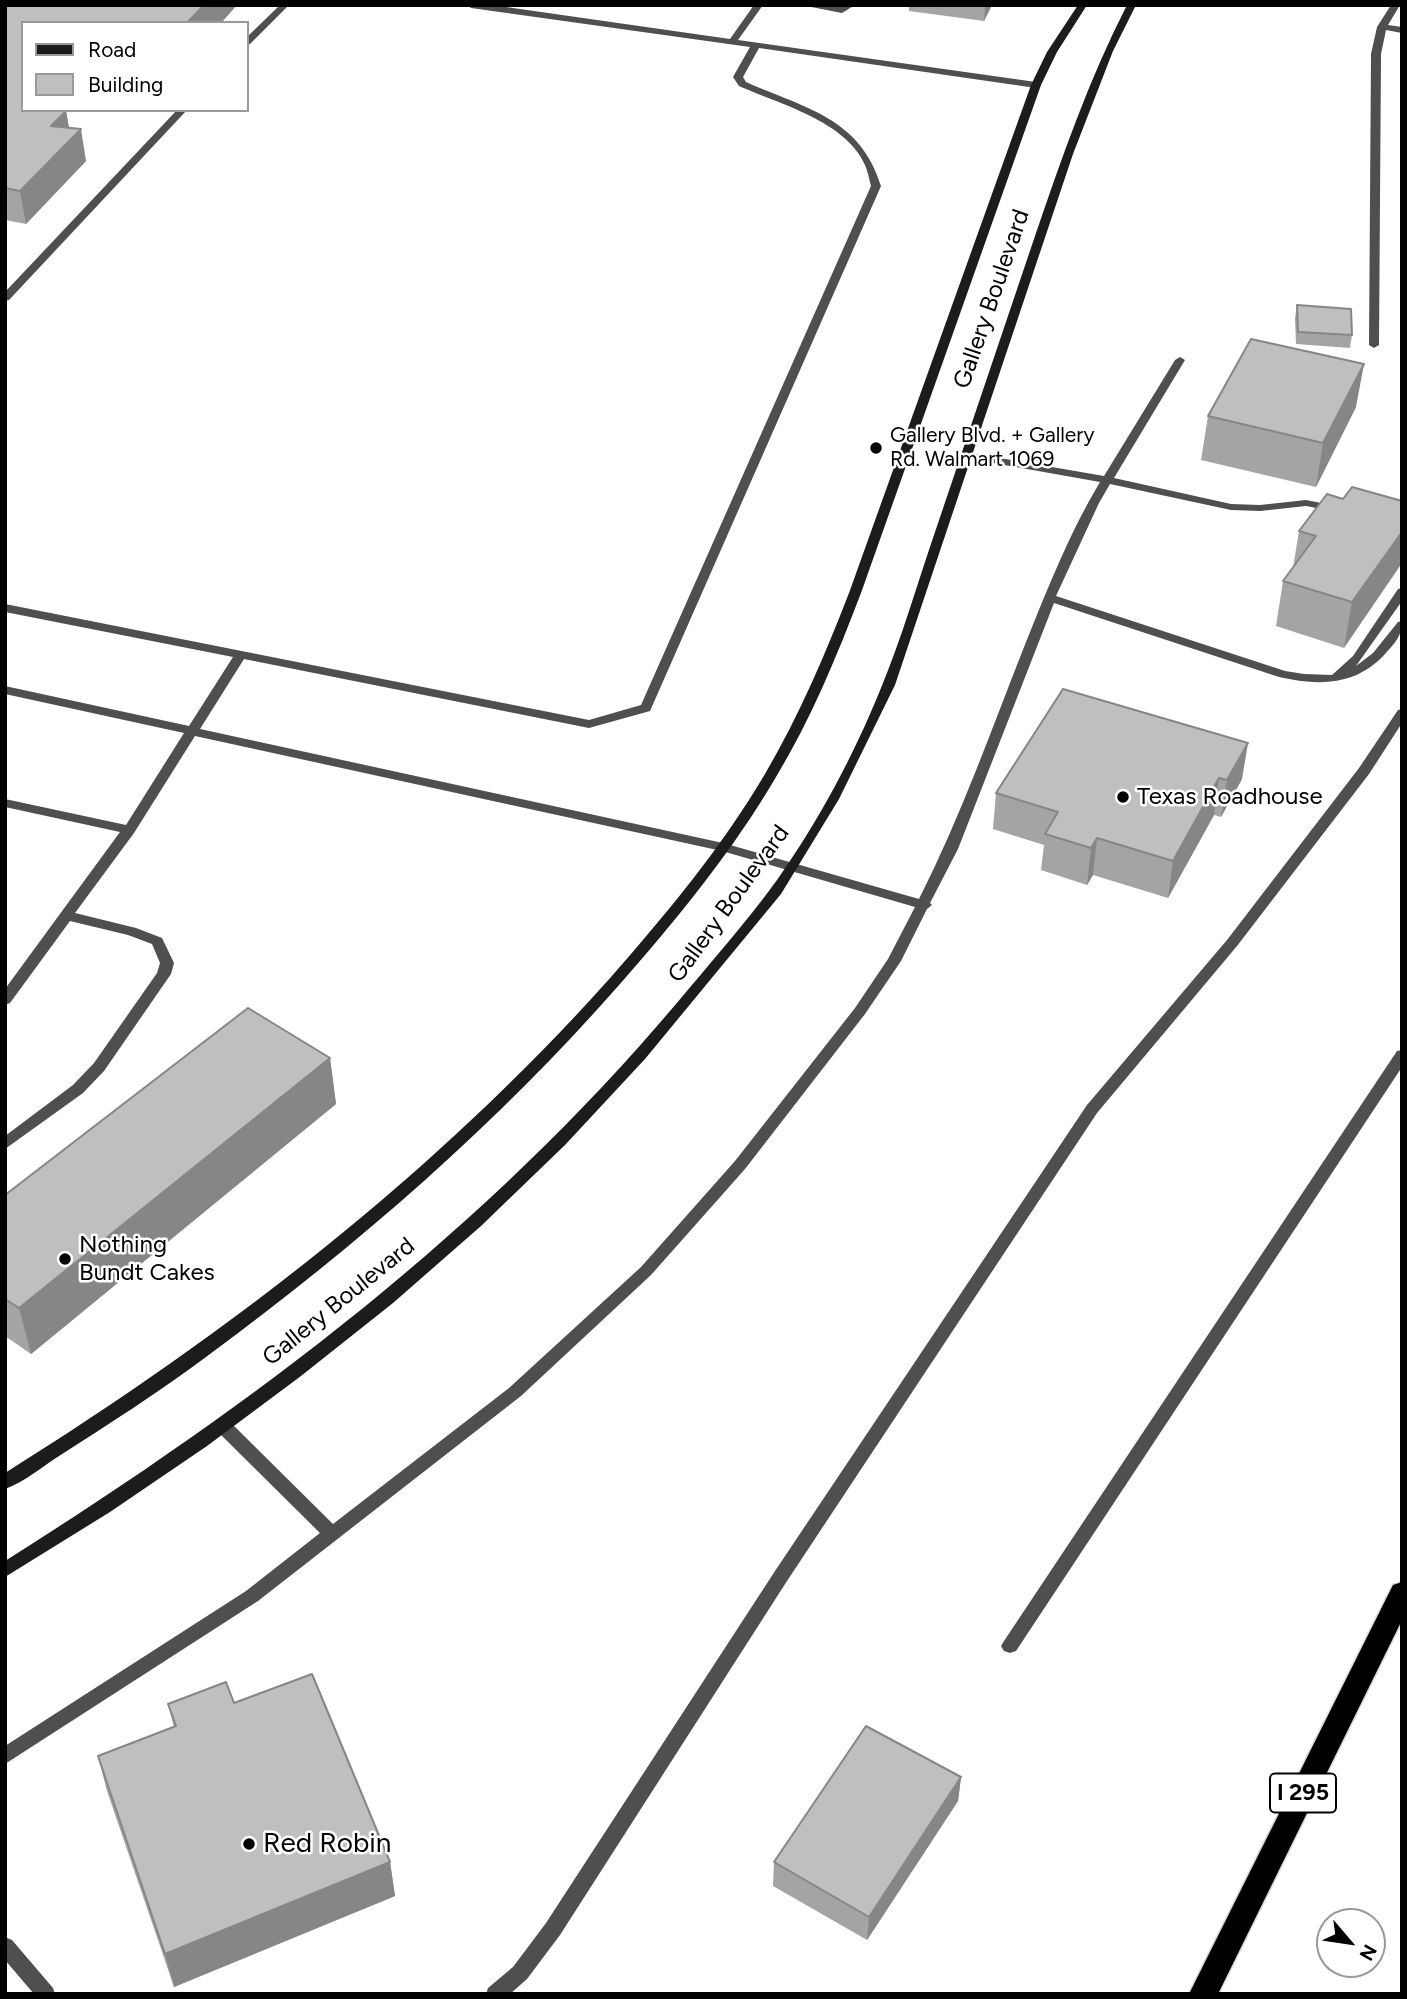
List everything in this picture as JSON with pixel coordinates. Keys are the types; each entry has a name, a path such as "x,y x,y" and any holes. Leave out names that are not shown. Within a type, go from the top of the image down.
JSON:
{"highway":[{"name":"I 295","path":"1203,1994 1402,1593"}],"street":[{"name":"Gallery Boulevard","path":"5,1482 116,1412 266,1302 337,1248 465,1140 607,993 694,888 785,751 836,642 1036,85 1052,52 1083,5"},
{"name":"Gallery Boulevard","path":"5,1570 169,1464 222,1425 397,1290 528,1175 580,1123 674,1020 793,866 853,762 889,685 1068,154 1108,51 1132,5"}],"lane":[{"path":"248,41 285,5"},
{"path":"471,5 1036,85"},
{"path":"732,42 759,5"},
{"path":"805,5 842,10 852,5"},
{"path":"1374,345 1376,54 1382,27 1396,5"},
{"path":"1382,27 1402,30"},
{"path":"5,608 589,724 646,708 876,186 874,171 864,153 849,137 817,115 742,84 738,77 740,69 756,46"},
{"path":"5,298 180,112"},
{"path":"5,1756 252,1596 514,1392 646,1270 788,1107 881,981 925,905 951,849 1050,598 1104,479 1180,360"},
{"path":"965,455 1104,479 1231,507 1260,508 1306,503 1348,512"},
{"path":"1326,681 1343,673 1357,659 1402,592"},
{"path":"1050,598 1283,674 1326,681 1363,670 1402,625"},
{"path":"5,1000 129,830 240,655"},
{"path":"5,690 723,847 925,905"},
{"path":"495,1994 520,1973 553,1929 781,1576 1092,1109 1232,943 1363,771 1402,713"},
{"path":"5,803 129,830"},
{"path":"5,1144 78,1088 99,1067 164,974 167,963 157,941 131,931 67,916"},
{"path":"1010,1646 1402,1055"},
{"path":"222,1425 333,1535"},
{"path":"5,1946 46,1994"}],"building":[{"path":"5,5 204,5 189,21 21,21 21,112 65,112 51,126 81,129 20,191 5,188"},
{"path":"1297,305 1351,309 1352,335 1298,332"},
{"path":"1251,339 1364,364 1323,443 1208,416"},
{"path":"1352,487 1402,501 1402,532 1352,602 1283,581 1316,536 1299,531 1327,494 1343,499"},
{"name":"Texas Roadhouse","path":"1063,689 1248,743 1227,780 1219,778 1173,861 1097,838 1091,848 1045,834 1058,812 996,793"},
{"path":"248,1008 330,1058 19,1308 5,1299 5,1195"},
{"name":"Red Robin","path":"312,1674 390,1862 165,1954 98,1756 176,1726 168,1704 226,1682 234,1703"},
{"path":"866,1726 961,1777 869,1917 774,1862"}],"place":[{"name":"Gallery Blvd. + Gallery Rd. Walmart 1069","path":"876,448"},
{"name":"Texas Roadhouse","path":"1123,797"},
{"name":"Nothing Bundt Cakes","path":"65,1259"},
{"name":"Red Robin","path":"249,1844"}]}
